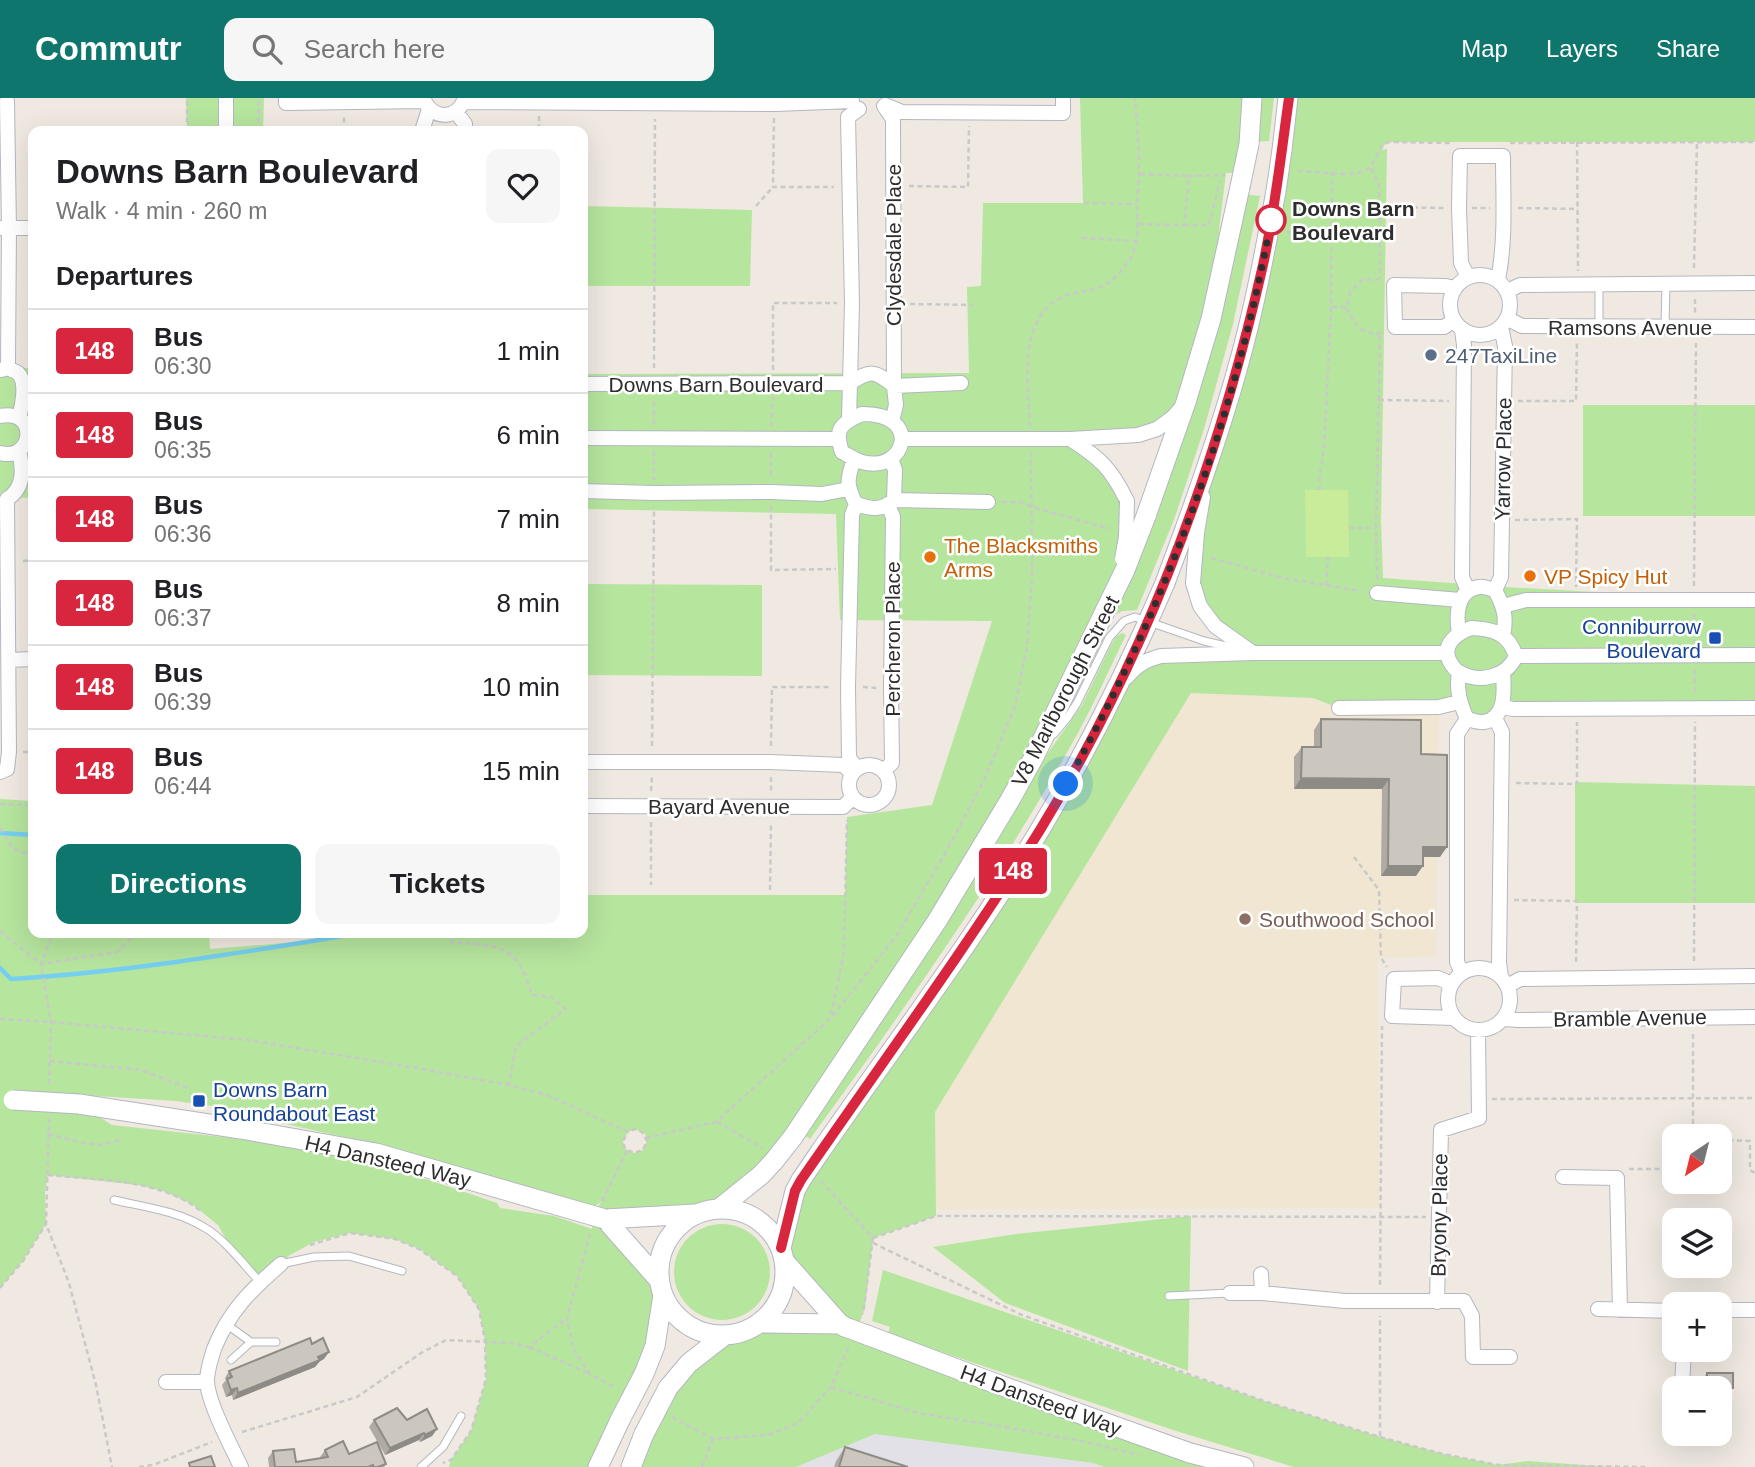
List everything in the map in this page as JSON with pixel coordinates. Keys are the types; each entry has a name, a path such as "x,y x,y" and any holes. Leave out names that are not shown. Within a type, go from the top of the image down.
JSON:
{"main road":[{"name":"V8 Marlborough Street","path":"720,1208 761,1175 793,1137 937,921 1034,757 1122,573 1146,516 1186,402 1211,320 1236,181 1248,144 1252,98"},
{"name":"V8 Marlborough Street","path":"783,1255 795,1191 801,1180 974,932 1041,829 1115,692 1191,531 1241,356 1264,262 1289,98"},
{"name":"H4 Dansteed Way","path":"6,1100 79,1104 376,1153 598,1215 695,1214"},
{"path":"598,1215 661,1287 673,1312 688,1325 706,1333 725,1335 749,1329 760,1323 772,1311 781,1296 785,1279 783,1255 771,1231 757,1219 739,1210 720,1208 695,1214 678,1225 666,1241 660,1260 661,1287 655,1346 645,1374 598,1467"},
{"name":"H4 Dansteed Way","path":"783,1255 851,1331"},
{"name":"H4 Dansteed Way","path":"760,1323 851,1331 1177,1448 1244,1467"},
{"path":"631,1467 668,1388 689,1363 725,1335"}],"street":[{"path":"226,98 226,126"},
{"path":"286,98 286,103 425,103 441,115 448,115 462,104 854,103 869,112 876,112 886,103 902,112 1063,113 1063,98"},
{"path":"9,99 4,369 18,372 28,382 19,418"},
{"path":"423,126 425,103"},
{"name":"Clydesdale Place","path":"849,419 852,303 848,117 854,103"},
{"name":"Clydesdale Place","path":"886,103 892,119 896,405 892,421"},
{"path":"462,104 465,126"},
{"path":"1468,277 1461,263 1460,156 1503,156 1501,268 1503,286 1511,304 1504,323 1492,333 1472,334 1457,325 1450,308 1455,288 1468,277 1478,275 1489,276 1503,286"},
{"path":"5,228 28,228"},
{"name":"Ramsons Avenue","path":"1503,286 1755,283"},
{"path":"1455,288 1394,285 1395,327 1457,325"},
{"name":"Ramsons Avenue","path":"1504,323 1577,327 1755,327"},
{"name":"Yarrow Place","path":"1495,590 1501,577 1504,323"},
{"name":"Yarrow Place","path":"1457,325 1464,345 1464,595 1457,620 1459,633"},
{"name":"Downs Barn Boulevard","path":"588,384 850,383 865,374 880,374 894,386"},
{"path":"894,386 961,383"},
{"path":"902,439 1070,439 1138,435 1157,429 1172,418 1186,402"},
{"path":"862,414 875,414 892,421 900,431 900,450 891,459 877,463 864,463 842,452 838,439 840,428 849,419 862,414"},
{"path":"0,416 19,418 28,427"},
{"path":"588,438 838,439"},
{"path":"0,453 19,450 28,439"},
{"path":"1070,439 1096,455 1111,472 1127,501 1122,573"},
{"path":"0,772 7,769 9,752 8,660 4,631 3,496 14,495 26,488 19,450"},
{"path":"854,459 848,489 856,504 872,509 891,502 988,502"},
{"name":"Percheron Place","path":"883,771 892,763 894,517 891,502 895,470 891,459"},
{"path":"588,491 822,494 848,489"},
{"name":"Percheron Place","path":"855,771 849,758 848,687 852,515 856,504"},
{"path":"1191,531 1193,583 1200,606 1215,626 1253,653"},
{"path":"1377,593 1464,595 1480,586 1495,590 1503,606 1506,622 1503,636"},
{"path":"1503,606 1527,600 1755,600"},
{"path":"1471,628 1488,629 1503,636 1512,643 1516,656 1512,665 1491,677 1476,677 1459,672 1450,664 1447,653 1450,642 1459,633 1471,628"},
{"path":"1115,692 1134,668 1161,656 1447,653"},
{"path":"1516,656 1755,655"},
{"path":"8,660 28,659"},
{"path":"1459,672 1459,702 1467,719 1482,723 1498,713 1513,709 1755,708"},
{"path":"1467,719 1457,734 1457,979 1448,1001 1454,1018 1469,1029 1479,1031 1488,1030 1504,1019 1511,1003 1499,962 1502,732 1498,713 1504,685 1503,672"},
{"path":"1339,708 1439,707 1459,702"},
{"name":"Bayard Avenue","path":"588,762 770,761 843,765 855,771"},
{"path":"872,765 883,771 889,785 888,794 883,800 868,806 848,802 848,782 855,771 872,765"},
{"name":"Bayard Avenue","path":"588,806 848,802"},
{"path":"1454,1018 1392,1016 1394,979 1457,979 1471,969 1482,968 1492,971 1504,981"},
{"name":"Bramble Avenue","path":"1504,981 1755,976"},
{"name":"Bramble Avenue","path":"1504,1019 1755,1017"},
{"path":"1479,1031 1479,1099"},
{"name":"Bryony Place","path":"1437,1301 1441,1130 1479,1118 1479,1099"},
{"path":"1563,1177 1617,1178 1620,1310"},
{"path":"241,1467 214,1406 207,1382 210,1361 226,1324 241,1301 281,1264"},
{"path":"1261,1274 1262,1293"},
{"name":"Bryony Place","path":"1230,1293 1262,1293 1345,1301 1464,1301 1472,1316 1473,1357 1510,1357"},
{"path":"1598,1310 1662,1311"},
{"path":"1732,1310 1755,1310"},
{"path":"166,1382 207,1382"}],"lane":[{"path":"1665,327 1666,284"},
{"path":"1599,285 1599,327"},
{"path":"1034,757 1068,717 1109,638 1125,621 1135,617 1204,641 1253,653"},
{"path":"114,1199 170,1212 207,1229 234,1253 260,1282"},
{"path":"281,1264 314,1257 349,1256 401,1271"},
{"path":"1169,1296 1230,1293"},
{"path":"226,1324 251,1342 276,1342"},
{"path":"231,1360 251,1342"},
{"path":"421,1467 443,1447 461,1416"}],"path":[{"path":"187,98 187,126"},
{"path":"258,126 259,98"},
{"path":"646,1138 716,1122 831,1018 897,935 951,843 985,778 1015,706 1027,647 1032,577 1031,439 1027,370 1029,348 1035,325 1049,305 1067,295 1102,286 1121,272 1132,255 1137,241 1139,174 1135,98"},
{"path":"756,206 773,187 775,104"},
{"path":"893,185 968,187 969,113"},
{"path":"1287,171 1357,173 1370,167 1380,147 1388,142 1457,143"},
{"path":"1577,142 1578,285"},
{"path":"1694,977 1696,142"},
{"path":"1510,143 1755,142"},
{"path":"1370,167 1379,185 1380,279 1362,280 1351,291 1346,307 1353,322 1365,333 1390,334 1395,327"},
{"path":"1320,490 1331,307 1332,172"},
{"path":"1139,174 1236,181"},
{"path":"1184,225 1189,176"},
{"path":"1138,224 1209,225 1220,181"},
{"path":"773,187 849,187"},
{"path":"1084,203 1137,204"},
{"path":"1380,207 1577,209"},
{"path":"1287,232 1324,234 1331,229"},
{"path":"1082,238 1137,241"},
{"path":"851,569 771,570 771,438 773,303 852,303"},
{"path":"893,304 973,305"},
{"path":"1331,307 1346,307"},
{"path":"1377,593 1380,320"},
{"path":"1504,401 1576,401 1577,327"},
{"path":"1379,400 1463,401"},
{"path":"988,502 1021,502 1032,507"},
{"path":"1502,520 1577,519 1576,600"},
{"path":"1349,528 1376,528"},
{"path":"1325,585 1328,557"},
{"path":"848,687 891,688"},
{"path":"1502,783 1577,784 1577,708"},
{"path":"831,1018 844,952 848,802"},
{"path":"0,804 28,805"},
{"path":"0,828 12,848 28,854"},
{"path":"1354,857 1379,890 1381,957 1394,979"},
{"path":"1500,900 1577,901 1576,978"},
{"path":"0,931 41,964 117,952 130,938"},
{"path":"49,1085 51,1022 41,964 51,938"},
{"path":"449,938 452,942 499,947 515,958 526,976 531,995 551,998 566,1009 516,1046 508,1085"},
{"path":"1693,1017 1693,1124"},
{"path":"0,1019 248,1040 508,1085 547,1095 628,1132 638,1130 645,1134 647,1144 643,1150 634,1153 627,1151"},
{"path":"1380,1437 1382,1024"},
{"path":"50,1061 141,1070 191,1089"},
{"path":"1479,1099 1755,1098"},
{"path":"49,1110 46,1224 69,1283 96,1384 112,1467"},
{"path":"590,1374 573,1348 567,1318 585,1246 627,1151 623,1141 628,1132"},
{"path":"48,1134 99,1144 123,1139"},
{"path":"1732,1140 1750,1141 1750,1170 1755,1173"},
{"path":"1617,1178 1626,1170 1662,1169"},
{"path":"873,1238 936,1216 1439,1217"},
{"path":"0,1289 23,1261 46,1224"},
{"path":"281,1264 290,1255 314,1242 350,1233 395,1238 419,1250 457,1276 479,1309 485,1341 485,1379 471,1431 451,1461 440,1464"},
{"path":"863,1314 873,1243 1022,1315 1267,1402 1380,1437 1498,1465 1646,1467"},
{"path":"529,1347 567,1318"},
{"path":"702,1467 713,1439 768,1435 798,1423 831,1387 851,1331"},
{"path":"139,1467 153,1466 227,1436 357,1397 421,1353 446,1340 510,1343 529,1347 624,1392"},
{"path":"831,1387 918,1413 1081,1441 1147,1457"}],"shaded area":[{"name":"Southwood School","path":"1191,693 1313,698 1339,708 1439,707 1436,956 1378,958 1379,1208 935,1209 935,1112"},
{"path":"875,1434 1093,1463 1104,1467 796,1467"}],"green space":[{"path":"186,98 264,98 263,126 187,126"},
{"path":"1080,98 1246,98 1240,173 1226,173 1211,319 1186,402 1157,429 1072,439 1127,501 1119,583 1034,757 793,1137 720,1208 695,1214 606,1220 659,1280 655,1346 598,1467 449,1467 471,1431 486,1379 485,1341 479,1309 457,1276 419,1249 395,1239 350,1233 314,1242 290,1255 260,1282 234,1253 218,1225 192,1204 163,1191 138,1185 48,1175 45,1192 46,1224 23,1261 0,1288 0,799 28,801 28,938 209,938 210,949 347,938 588,938 588,895 845,895 847,817 932,805 992,621 840,620 836,514 588,509 588,374 969,373 967,287 981,286 983,203 1083,203","holes":["80,1095 176,1101 226,1108 401,1150 595,1206 602,1201 591,1215 592,1229 554,1216 500,1208 497,1203 429,1180 336,1156 241,1139 112,1125 79,1104","635,1129 645,1134 647,1141 643,1150 634,1153 625,1149 623,1141 628,1132"]},
{"path":"1261,98 1274,98 1269,141 1255,142"},
{"path":"1294,98 1755,98 1755,142 1388,142 1379,150 1387,149 1381,521 1383,578 1755,601 1755,704 1509,710 1457,734 1467,719 1459,702 1339,708 1313,698 1191,693 935,1112 936,1216 873,1238 865,1308 856,1331 1246,1467 1104,1467 1093,1463 875,1434 796,1467 631,1467 668,1388 729,1335 760,1323 839,1324 785,1262 795,1191 967,944 1115,692 1147,660 1252,653 1200,606 1194,554"},
{"path":"1243,194 1260,196 1233,324 1204,429 1175,517 1137,610 1113,613"},
{"path":"588,206 752,210 750,286 588,286"},
{"path":"0,368 28,368 28,498 0,497"},
{"path":"1583,405 1755,405 1755,516 1583,516"},
{"path":"1305,490 1348,490 1349,557 1306,557"},
{"path":"588,584 762,585 762,676 588,675"},
{"path":"1122,633 1126,635 1085,719 1017,837 916,990 810,1139 801,1133 962,897 1045,757 1082,705 1111,645"},
{"path":"1575,782 1755,786 1755,903 1575,903"},
{"path":"1191,1216 1188,1371 1005,1303 933,1247 1016,1234"},
{"path":"722,1224 740,1228 756,1238 766,1254 770,1272 766,1290 756,1306 740,1316 722,1320 704,1316 688,1306 678,1290 674,1272 678,1254 688,1238 704,1228"},
{"path":"883,1270 1267,1402 1380,1437 1498,1465 1528,1461 1611,1467 1294,1467 1176,1431 888,1334 890,1327 872,1321"}],"building":[{"path":"1321,719 1421,720 1421,754 1447,755 1447,847 1423,847 1423,866 1388,866 1389,779 1301,778 1302,747 1321,747"},
{"path":"310,1338 312,1344 323,1338 329,1352 318,1357 320,1360 238,1393 237,1388 231,1390 227,1379 232,1377 229,1371"},
{"path":"1707,1373 1733,1373 1733,1388 1732,1376 1707,1376"},
{"path":"397,1408 407,1420 427,1409 437,1429 390,1448 374,1420"},
{"path":"343,1441 349,1454 377,1442 386,1464 378,1467 275,1467 273,1451 294,1449 296,1462 328,1457 325,1450"},
{"path":"845,1447 908,1467 839,1467"},
{"path":"211,1456 215,1467 190,1467 189,1463"}],"waterway":[{"path":"0,833 28,835"},
{"path":"0,968 11,979 99,972 329,938"}],"bus line":[{"name":"148","path":"781,1248 795,1191 801,1180 967,944 1041,829 1091,739 1149,621 1209,461 1237,369 1264,262 1289,98"}],"place":[{"name":"Downs Barn Boulevard","path":"1271,220"},
{"name":"247TaxiLine","path":"1431,355"},
{"name":"The Blacksmiths Arms","path":"930,557"},
{"name":"VP Spicy Hut","path":"1530,576"},
{"name":"Conniburrow Boulevard","path":"1715,638"},
{"name":"Southwood School","path":"1245,919"},
{"name":"Downs Barn Roundabout East","path":"199,1101"}],"route":[{"path":"1066,784 1149,621 1185,529 1237,369 1264,262 1272,215 1271,220"}]}
